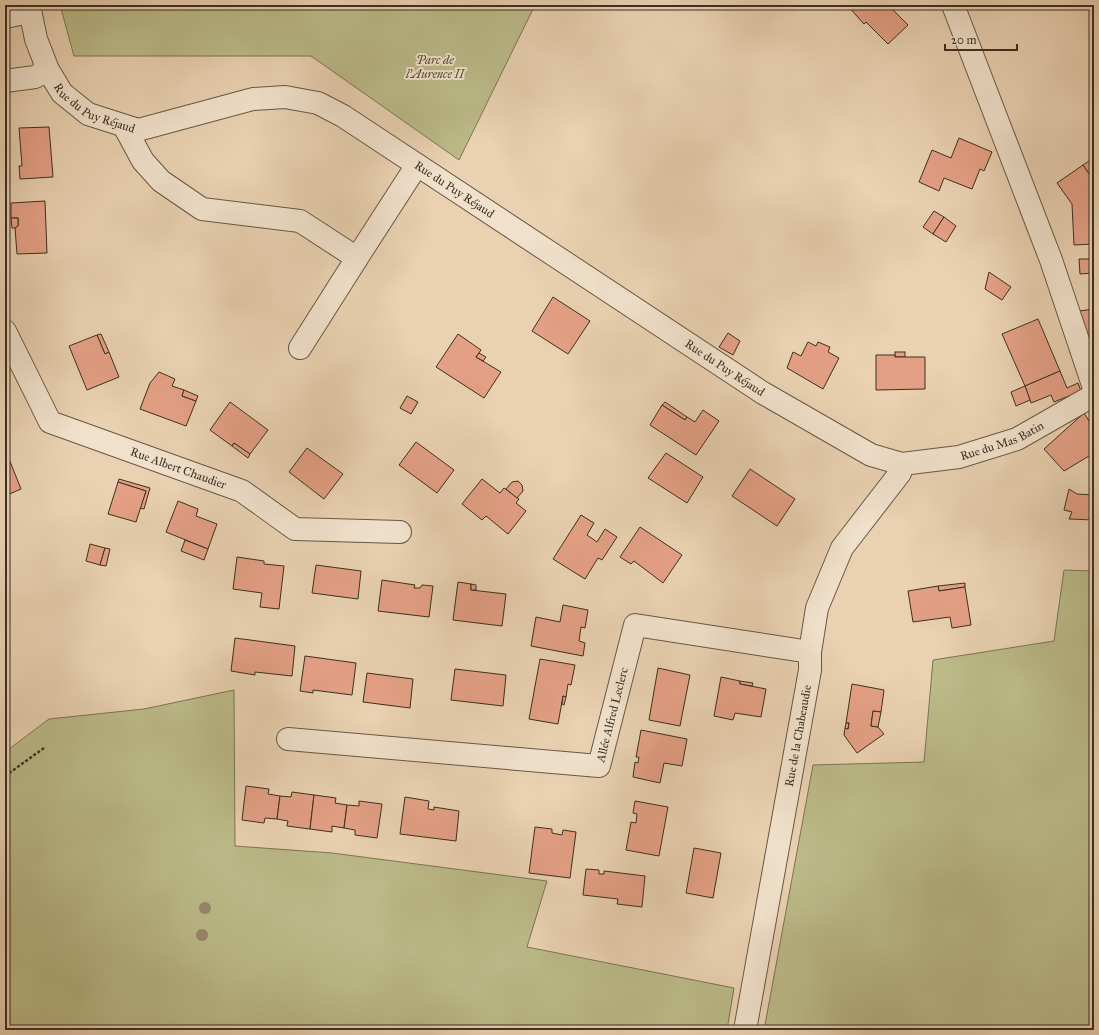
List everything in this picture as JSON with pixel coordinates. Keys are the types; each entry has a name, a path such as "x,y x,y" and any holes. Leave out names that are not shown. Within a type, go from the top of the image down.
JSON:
{"street":[{"path":"953,5 1051,260 1094,388"},
{"path":"5,17 30,9"},
{"name":"Rue du Puy Réjaud","path":"30,9 36,39 48,70 62,93 88,114 138,130 253,99 285,96 318,103 343,116 763,393 871,455 902,464"},
{"path":"5,81 35,77 48,70"},
{"path":"124,126 143,161 161,181 202,210 300,221 357,258"},
{"path":"300,348 417,165"},
{"name":"Rue Albert Chaudier","path":"5,331 50,422 242,491 295,529 400,532"},
{"name":"Rue du Mas Batin","path":"902,464 959,457 1017,439 1094,395"},
{"name":"Rue de la Chabeaudie","path":"745,1030 810,670 810,652 817,608 842,548 900,473 902,464"},
{"name":"Allée Alfred Leclerc","path":"288,740 599,766 635,625 810,652"}],"path":[{"path":"5,776 44,748"}],"green space":[{"name":"Parc de l'Aurence II","path":"60,5 535,5 459,160 311,56 74,56"},
{"path":"1064,570 1094,571 1094,1030 764,1030 813,765 924,762 933,660 1054,641"},
{"path":"234,690 235,846 332,853 547,881 527,947 734,988 727,1030 5,1030 5,752 49,719 144,709"}],"building":[{"path":"847,5 888,5 908,25 888,44 866,22 864,24"},
{"path":"888,5 894,5 895,6 892,9"},
{"path":"49,127 53,177 20,179 19,166 22,166 19,128"},
{"path":"959,138 992,152 984,171 980,169 972,189 944,178 939,191 919,182 932,150 951,158"},
{"path":"1089,161 1094,168 1094,181 1083,165"},
{"path":"1083,165 1094,181 1094,244 1074,245 1072,204 1057,183"},
{"path":"45,201 47,253 17,254 15,228 18,226 18,218 11,218 11,203"},
{"path":"934,211 944,217 933,234 923,227"},
{"path":"944,217 956,226 946,242 933,234"},
{"path":"11,218 18,218 18,226 15,228 12,228"},
{"path":"1079,259 1094,259 1094,273 1080,274"},
{"path":"989,272 1011,287 1002,300 985,289"},
{"path":"553,297 590,321 568,354 532,331"},
{"path":"1094,309 1094,361 1079,311"},
{"path":"1038,319 1060,371 1025,386 1002,334"},
{"path":"728,333 740,341 733,355 719,347"},
{"path":"101,334 109,352 105,354 97,335"},
{"path":"458,334 481,350 476,357 501,372 484,398 436,367"},
{"path":"97,335 105,354 109,352 119,377 87,390 69,346"},
{"path":"808,342 816,346 818,342 830,347 828,352 839,358 823,389 787,368 793,352 801,356"},
{"path":"895,352 905,352 905,357 895,357"},
{"path":"479,353 486,357 483,361 476,357"},
{"path":"876,355 895,355 895,357 925,357 925,389 876,390"},
{"path":"1060,371 1067,388 1078,383 1081,391 1054,402 1051,395 1031,403 1025,386"},
{"path":"159,372 175,379 172,386 184,390 182,396 196,401 186,426 140,409 150,383"},
{"path":"1025,386 1030,400 1016,406 1011,392"},
{"path":"184,390 198,396 196,401 182,396"},
{"path":"407,396 418,402 411,414 400,408"},
{"path":"230,402 268,430 250,454 234,443 232,446 210,430"},
{"path":"665,402 687,417 685,420 662,405"},
{"path":"662,405 685,420 687,417 695,422 703,410 719,421 696,455 650,425"},
{"path":"5,409 10,421 5,423"},
{"path":"1084,413 1094,429 1094,453 1064,471 1044,449"},
{"path":"416,442 454,470 437,493 399,465"},
{"path":"234,443 250,454 248,458 232,446"},
{"path":"307,448 343,474 324,499 289,472"},
{"path":"5,449 21,489 5,496"},
{"path":"666,453 703,477 687,503 648,478"},
{"path":"750,469 795,499 777,526 732,496"},
{"path":"119,479 150,488 144,509 140,508 146,491 118,482"},
{"path":"482,479 500,493 504,488 519,499 516,503 526,511 508,534 486,516 482,520 462,504"},
{"path":"518,481 522,485 523,491 517,498 506,489 512,482"},
{"path":"118,482 146,491 136,522 108,514"},
{"path":"1069,489 1077,494 1094,495 1094,520 1069,519 1072,512 1064,510"},
{"path":"178,501 198,509 196,516 217,524 208,549 166,532"},
{"path":"581,515 594,523 587,535 597,542 605,529 617,537 602,560 598,558 585,579 553,559"},
{"path":"640,527 682,555 663,583 634,561 631,564 620,557"},
{"path":"185,540 208,549 204,560 181,551"},
{"path":"90,544 105,548 100,565 86,561"},
{"path":"105,548 110,549 106,566 100,565"},
{"path":"237,557 264,561 264,564 284,566 279,609 260,607 262,593 233,589"},
{"path":"316,565 361,571 358,599 312,593"},
{"path":"382,580 415,585 414,588 420,588 422,585 433,586 429,617 378,611"},
{"path":"458,582 471,584 471,590 506,594 502,626 453,620"},
{"path":"965,583 965,587 939,591 938,586"},
{"path":"471,584 476,585 476,590 471,590"},
{"path":"938,586 939,591 965,587 971,625 952,628 950,617 913,622 908,591"},
{"path":"563,605 588,610 585,628 581,627 579,641 585,643 583,656 531,646 536,617 560,622"},
{"path":"235,638 295,646 292,676 255,672 255,675 231,671"},
{"path":"305,656 356,663 352,695 313,690 313,693 300,691"},
{"path":"540,659 575,665 571,685 568,684 566,697 563,696 558,724 529,719"},
{"path":"658,668 690,675 680,726 649,720"},
{"path":"455,669 506,675 503,706 451,700"},
{"path":"367,673 413,679 410,708 363,702"},
{"path":"721,677 740,681 740,684 766,689 761,717 735,713 733,720 714,716"},
{"path":"740,681 753,683 752,686 740,684"},
{"path":"852,684 884,690 881,712 873,711 871,726 878,727 884,734 857,753 844,735 845,728 848,729 849,723 846,723"},
{"path":"563,696 566,697 564,705 562,704"},
{"path":"873,711 881,712 878,727 871,726"},
{"path":"846,723 849,723 848,729 845,728"},
{"path":"641,730 687,739 682,766 664,763 660,783 633,777 635,762 638,763 639,757 636,757"},
{"path":"246,786 269,789 268,794 280,796 277,819 265,818 264,823 242,820"},
{"path":"292,792 314,795 310,829 287,826 288,821 277,819 280,796 291,797"},
{"path":"314,795 336,798 335,803 347,805 344,828 332,826 332,832 310,829"},
{"path":"405,797 429,801 428,809 434,810 434,807 459,811 456,841 400,834"},
{"path":"359,801 382,804 377,838 355,835 355,830 344,828 347,805 359,806"},
{"path":"635,801 668,807 659,856 626,850 631,822 636,823 637,814 633,813"},
{"path":"535,827 552,829 552,833 562,835 563,830 576,832 570,878 529,873"},
{"path":"694,848 721,853 713,898 686,893"},
{"path":"586,869 599,870 599,874 604,874 604,871 645,876 642,907 617,904 618,899 583,895"}]}
